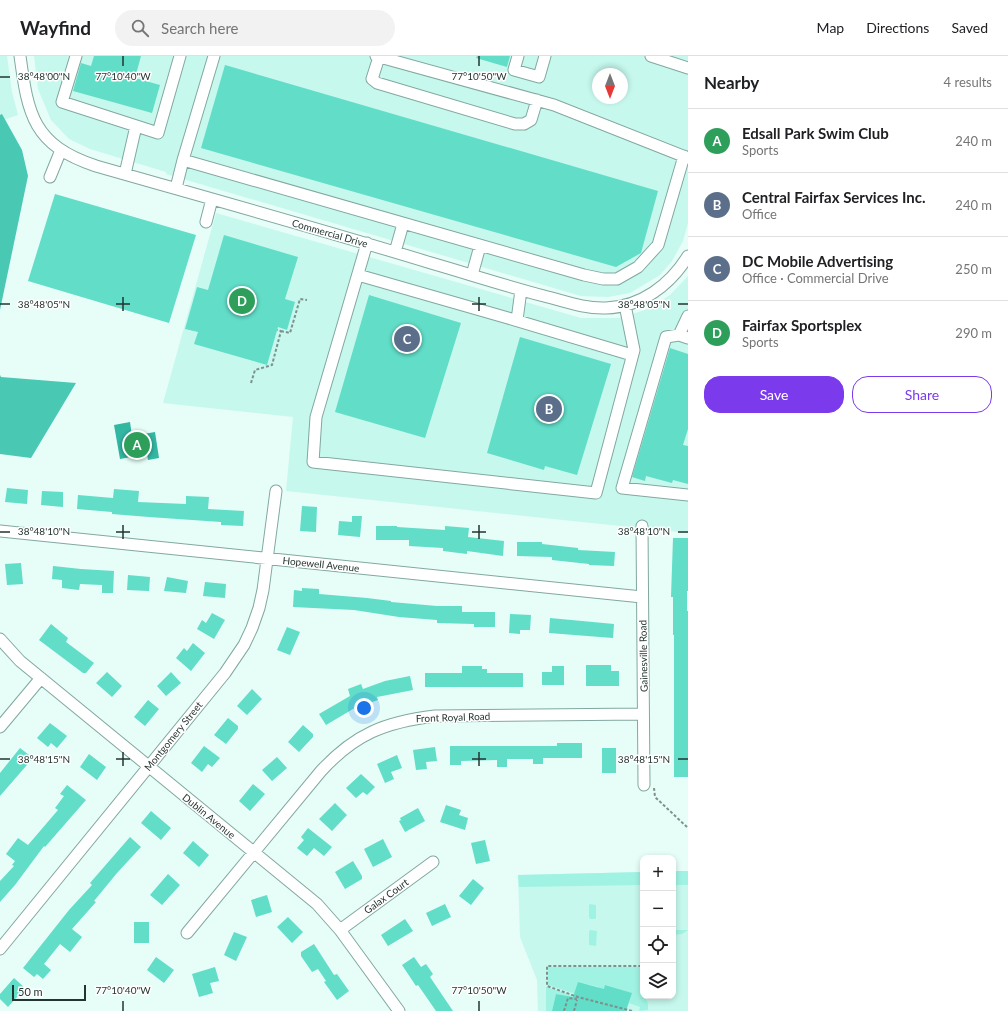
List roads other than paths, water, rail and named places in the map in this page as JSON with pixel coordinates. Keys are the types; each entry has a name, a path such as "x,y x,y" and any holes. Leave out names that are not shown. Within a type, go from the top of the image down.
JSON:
{"street":[{"name":"Commercial Drive","path":"20,56 25,94 35,121 43,134 60,150 80,160 125,174 395,252 520,290 590,307 606,308 625,305 643,299 665,285 681,267 688,256"},
{"path":"76,56 62,102 158,133 180,56"},
{"path":"176,188 214,56"},
{"path":"183,160 584,275 603,279 617,279 638,267 658,245 686,157 554,105 537,100 377,56 372,79 377,84 515,124 524,124 531,120 537,100"},
{"path":"518,56 514,70 539,77 545,56"},
{"path":"651,56 688,68"},
{"path":"125,174 136,126"},
{"path":"50,178 60,150"},
{"path":"206,222 212,199"},
{"path":"395,252 403,224"},
{"path":"367,244 316,417 313,462 596,493 634,350 625,305"},
{"path":"472,275 480,246"},
{"path":"358,275 632,355"},
{"path":"512,319 520,290"},
{"path":"688,316 684,337 666,337 622,488 688,495"},
{"name":"Montgomery Street","path":"0,949 225,673 244,645 259,608 268,559 276,491"},
{"name":"Gainesville Road","path":"642,526 644,786"},
{"name":"Hopewell Avenue","path":"0,531 642,598"},
{"name":"Dublin Avenue","path":"0,640 20,661 317,904 340,930 398,1011"},
{"path":"0,727 41,678"},
{"name":"Front Royal Road","path":"187,933 331,760 356,740 385,726 411,719 435,716 643,714"},
{"name":"Galax Court","path":"340,930 433,862"}],"place":[{"name":"Fairfax Sportsplex","path":"242,301"},
{"name":"DC Mobile Advertising","path":"407,339"},
{"name":"Central Fairfax Services Inc.","path":"549,409"},
{"name":"Edsall Park Swim Club","path":"137,445"}]}
